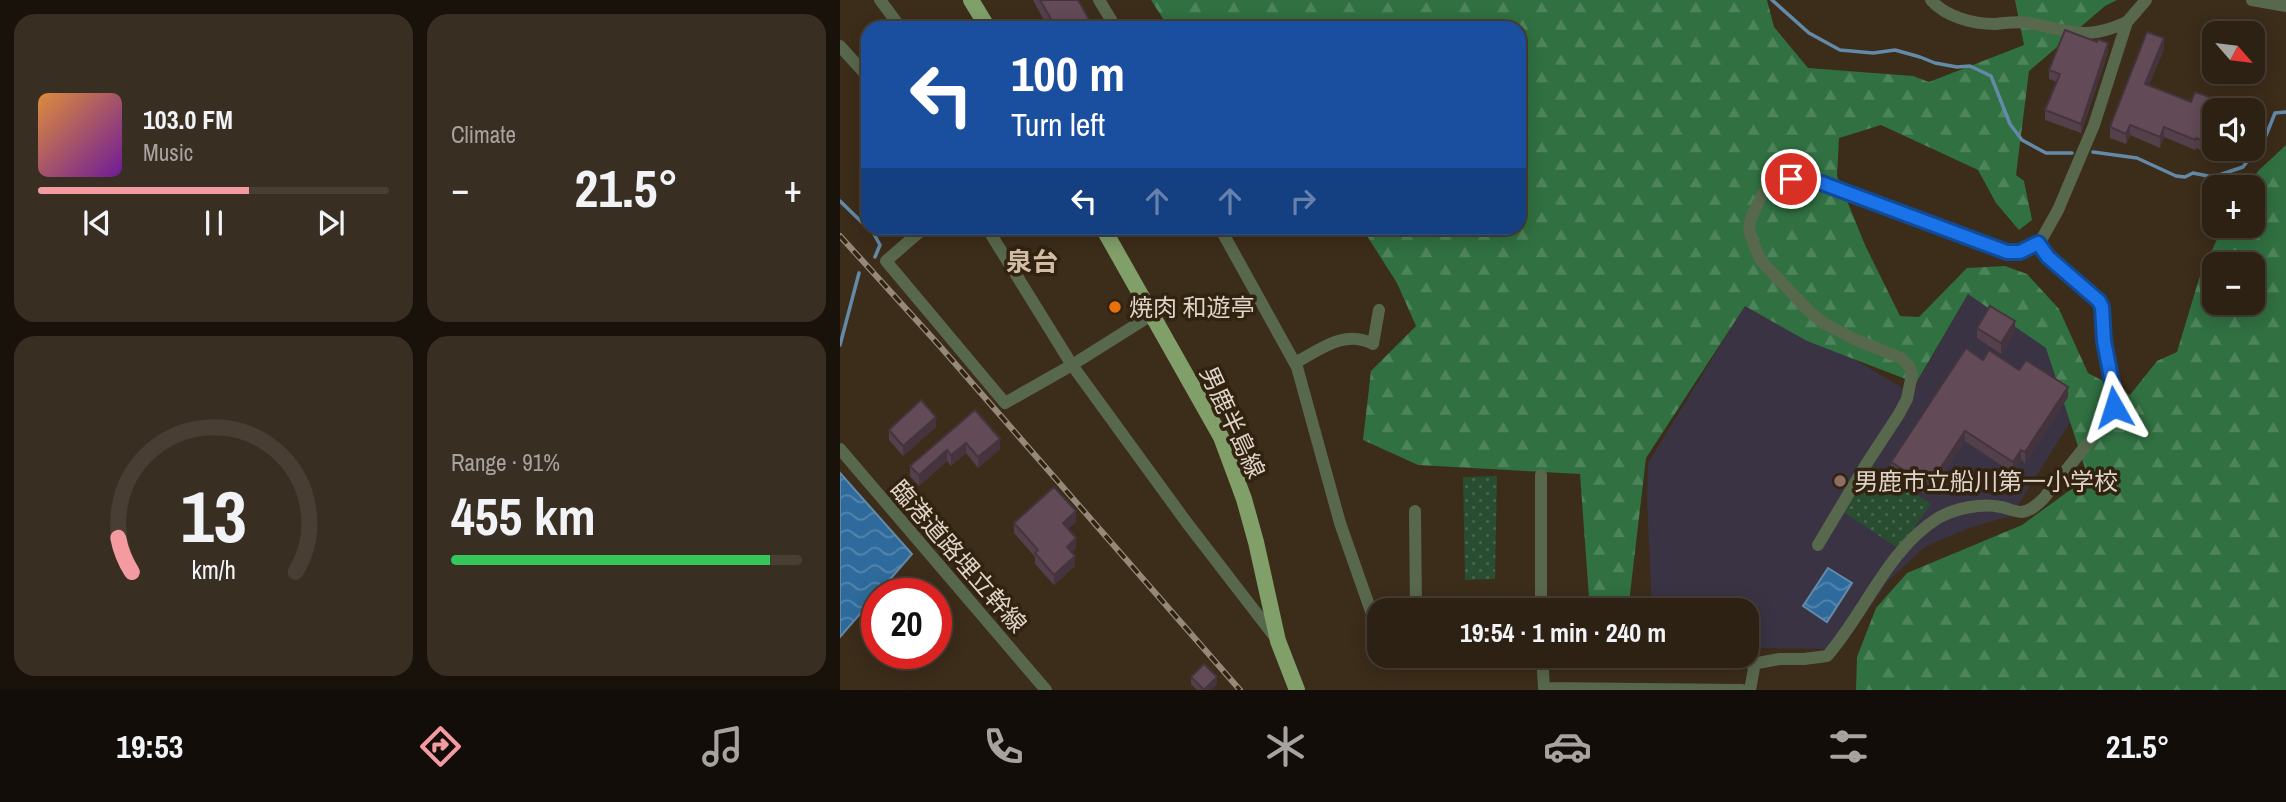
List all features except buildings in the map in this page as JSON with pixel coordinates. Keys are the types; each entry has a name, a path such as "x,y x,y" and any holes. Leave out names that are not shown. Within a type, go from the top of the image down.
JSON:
{"main road":[{"path":"971,0 984,21"},
{"name":"男鹿半島線","path":"1107,235 1221,437 1244,499 1278,641 1297,690"}],"street":[{"path":"880,0 896,21"},
{"path":"1099,0 1112,21"},
{"path":"1931,0 1959,19 1991,24 2026,22 2083,35 2109,31 2127,23"},
{"path":"1818,545 1899,414 1907,399 1912,374 1909,366 1891,352 1854,339 1825,324 1762,262 1749,229 1751,218 1763,193 1777,183 1791,179 1816,181 2007,252 2020,252 2038,243 2058,210 2094,125 2127,23 2146,0"},
{"path":"2252,0 2286,6"},
{"path":"840,46 861,69"},
{"path":"916,235 886,261 1005,403 1153,314"},
{"path":"992,235 1072,365 1187,523 1278,641"},
{"path":"1224,235 1295,363 1312,415 1340,523 1367,600"},
{"path":"1759,660 1827,656 1888,569 1928,525 1940,517 1974,507 1994,506 2020,512 2034,507 2111,414 2115,398 2104,341 2102,307 2099,301 2048,257 2038,243"},
{"path":"1295,363 1338,340 1360,337 1373,344 1379,310"},
{"name":"臨港道路埋立幹線","path":"840,449 1046,690"},
{"path":"1541,475 1541,598"},
{"path":"1415,511 1416,598"},
{"path":"1543,668 1544,688 1742,690"},
{"path":"1750,690 1754,668"}],"shaded area":[{"name":"男鹿市立船川第一小学校","path":"1968,294 2056,346 2080,407 2011,516 1969,528 1925,547 1888,581 1841,649 1759,648 1759,598 1651,598 1648,463 1750,297 1911,393"}],"green space":[{"path":"1151,0 1767,0 1774,27 1808,68 1913,76 1929,82 2024,45 2015,0 2117,0 2105,6 2029,71 2016,175 2024,181 2032,220 2019,230 1996,203 1978,170 1881,125 1839,138 1837,176 1865,245 1900,316 1919,317 1967,268 2005,266 2027,274 2059,309 2088,373 2130,395 2157,361 2177,352 2202,272 2202,315 2265,315 2265,252 2211,252 2218,238 2265,238 2265,175 2256,175 2286,145 2286,690 1856,690 1857,657 1876,608 1907,573 2022,525 2088,477 2046,348 1968,294 1916,383 1807,341 1745,306 1646,458 1630,598 1589,598 1580,474 1418,465 1363,440 1371,371 1416,326 1397,283 1366,235 1526,235 1526,21 1164,21"},
{"path":"1872,465 1931,504 1899,549 1842,511"},
{"path":"1497,476 1495,579 1465,580 1463,477"}],"water":[{"path":"840,473 912,554 891,578 861,578 861,613 840,637"},
{"path":"1828,568 1852,583 1827,622 1803,606"}],"waterway":[{"path":"1772,0 1809,33 1840,50 1873,53 1895,50 1935,63 1957,67 1970,66 1991,76 2010,124 2022,140 2046,153 2072,153"},
{"path":"2093,152 2137,158 2176,176 2185,177 2193,173 2213,177 2243,167 2265,138 2275,113 2286,112"},
{"path":"840,201 861,221"},
{"path":"875,235 880,245 875,257"},
{"path":"840,345 859,273"}],"railway":[{"path":"840,236 938,344 1240,690"}],"place":[{"name":"焼肉 和遊亭","path":"1115,307"},
{"name":"男鹿市立船川第一小学校","path":"1840,481"}],"district":[{"name":"泉台","path":"1032,261"}],"route":[{"path":"1791,179 1816,181 2007,252 2020,252 2038,243 2048,257 2099,301 2102,307 2114,407"}]}
